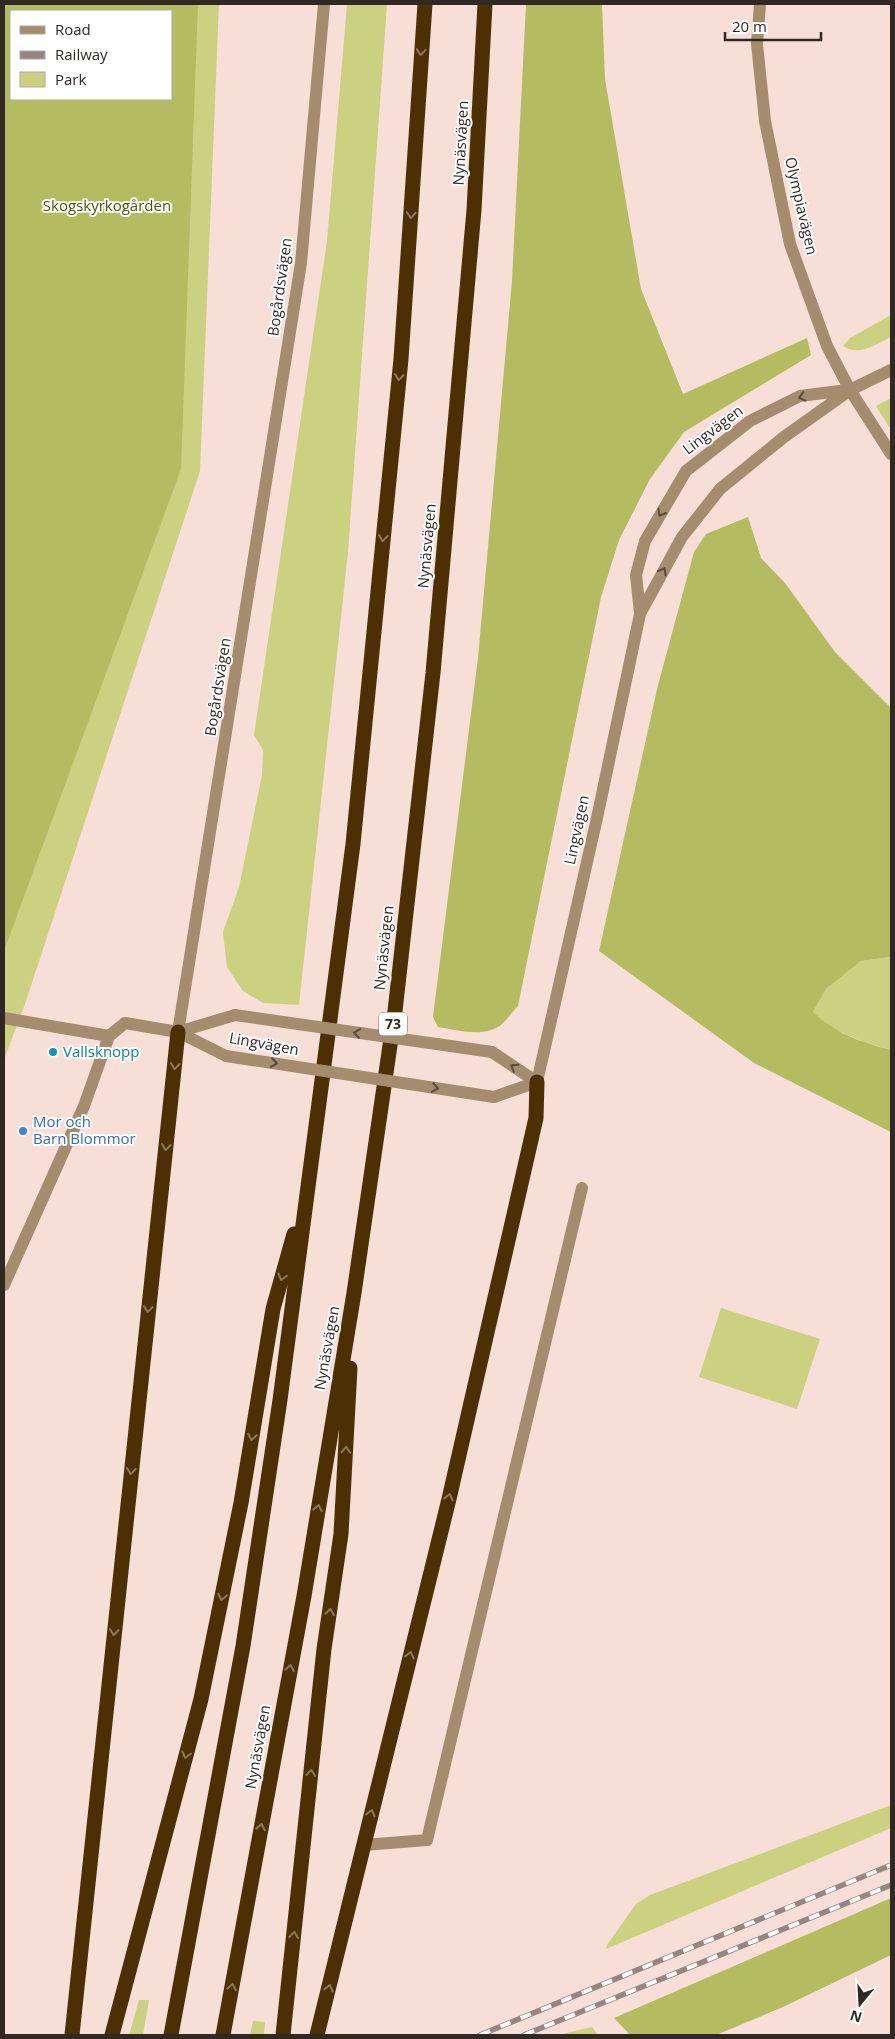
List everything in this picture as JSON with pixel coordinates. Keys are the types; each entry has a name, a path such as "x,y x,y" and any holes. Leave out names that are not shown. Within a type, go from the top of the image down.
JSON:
{"highway":[{"path":"171,2035 243,1646 280,1400 354,834 401,359 424,4"},
{"name":"Nynäsvägen","path":"223,2035 304,1596 354,1293 395,1011 434,663 474,210 486,4"},
{"path":"72,2035 178,1032"},
{"path":"317,2035 449,1499 534,1128 537,1082"},
{"path":"112,2035 201,1699 241,1503 273,1309 309,1180"},
{"path":"283,2035 324,1649 341,1534 354,1293"}],"street":[{"name":"Bogårdsvägen","path":"178,1032 301,264 324,4"},
{"name":"Olympiavägen","path":"760,4 758,44 765,121 790,244 828,346 850,390 891,454"},
{"name":"Lingvägen","path":"537,1082 640,614 682,537 720,489 784,437 850,390 891,370"},
{"name":"Lingvägen","path":"640,614 636,574 645,542 686,471 750,420 800,396 850,390"},
{"name":"Lingvägen","path":"178,1032 235,1015 492,1052 537,1082"},
{"path":"4,1018 109,1036"},
{"path":"4,1285 84,1106 109,1036 125,1023 178,1032"},
{"name":"Lingvägen","path":"178,1032 226,1056 494,1097 537,1082"},
{"path":"364,1845 427,1840 582,1188"}],"green space":[{"name":"Skogskyrkogården","path":"4,4 219,4 200,471 25,1004 4,1060"},
{"name":"Skogskyrkogården","path":"4,4 198,4 181,469 4,951"},
{"path":"347,4 387,4 348,552 299,1005 263,1003 243,991 227,967 223,932 239,887 262,775 263,750 254,735 327,241"},
{"path":"526,4 602,4 605,79 641,289 683,394 807,338 811,355 684,432 650,479 619,540 601,597 518,1006 496,1028 488,1031 472,1032 438,1027 433,1017 478,658 512,281"},
{"path":"891,315 891,337 861,350 849,349 843,346 850,338"},
{"path":"891,398 891,426 889,427 876,406"},
{"path":"748,517 761,558 785,583 835,652 891,708 891,957 861,961 826,989 813,1012 840,1032 869,1044 891,1050 891,1132 754,1063 599,951 658,685 694,552 706,534"},
{"path":"891,957 891,1050 864,1042 829,1027 813,1012 826,989 861,961"},
{"path":"721,1308 820,1339 797,1409 699,1377"},
{"path":"891,1805 891,1828 606,1949 636,1904 650,1895"},
{"path":"891,1898 891,1955 783,2007 716,2035 630,2035 614,2018"},
{"path":"139,2000 149,2000 143,2035 129,2035"},
{"path":"253,2021 265,2022 264,2035 250,2035"},
{"path":"592,2027 598,2035 562,2035 566,2033"}],"railway":[{"path":"480,2035 891,1865"},
{"path":"524,2035 891,1885"}],"place":[{"name":"Vallsknopp","path":"53,1052"},
{"name":"Mor och Barn Blommor","path":"23,1131"}]}
